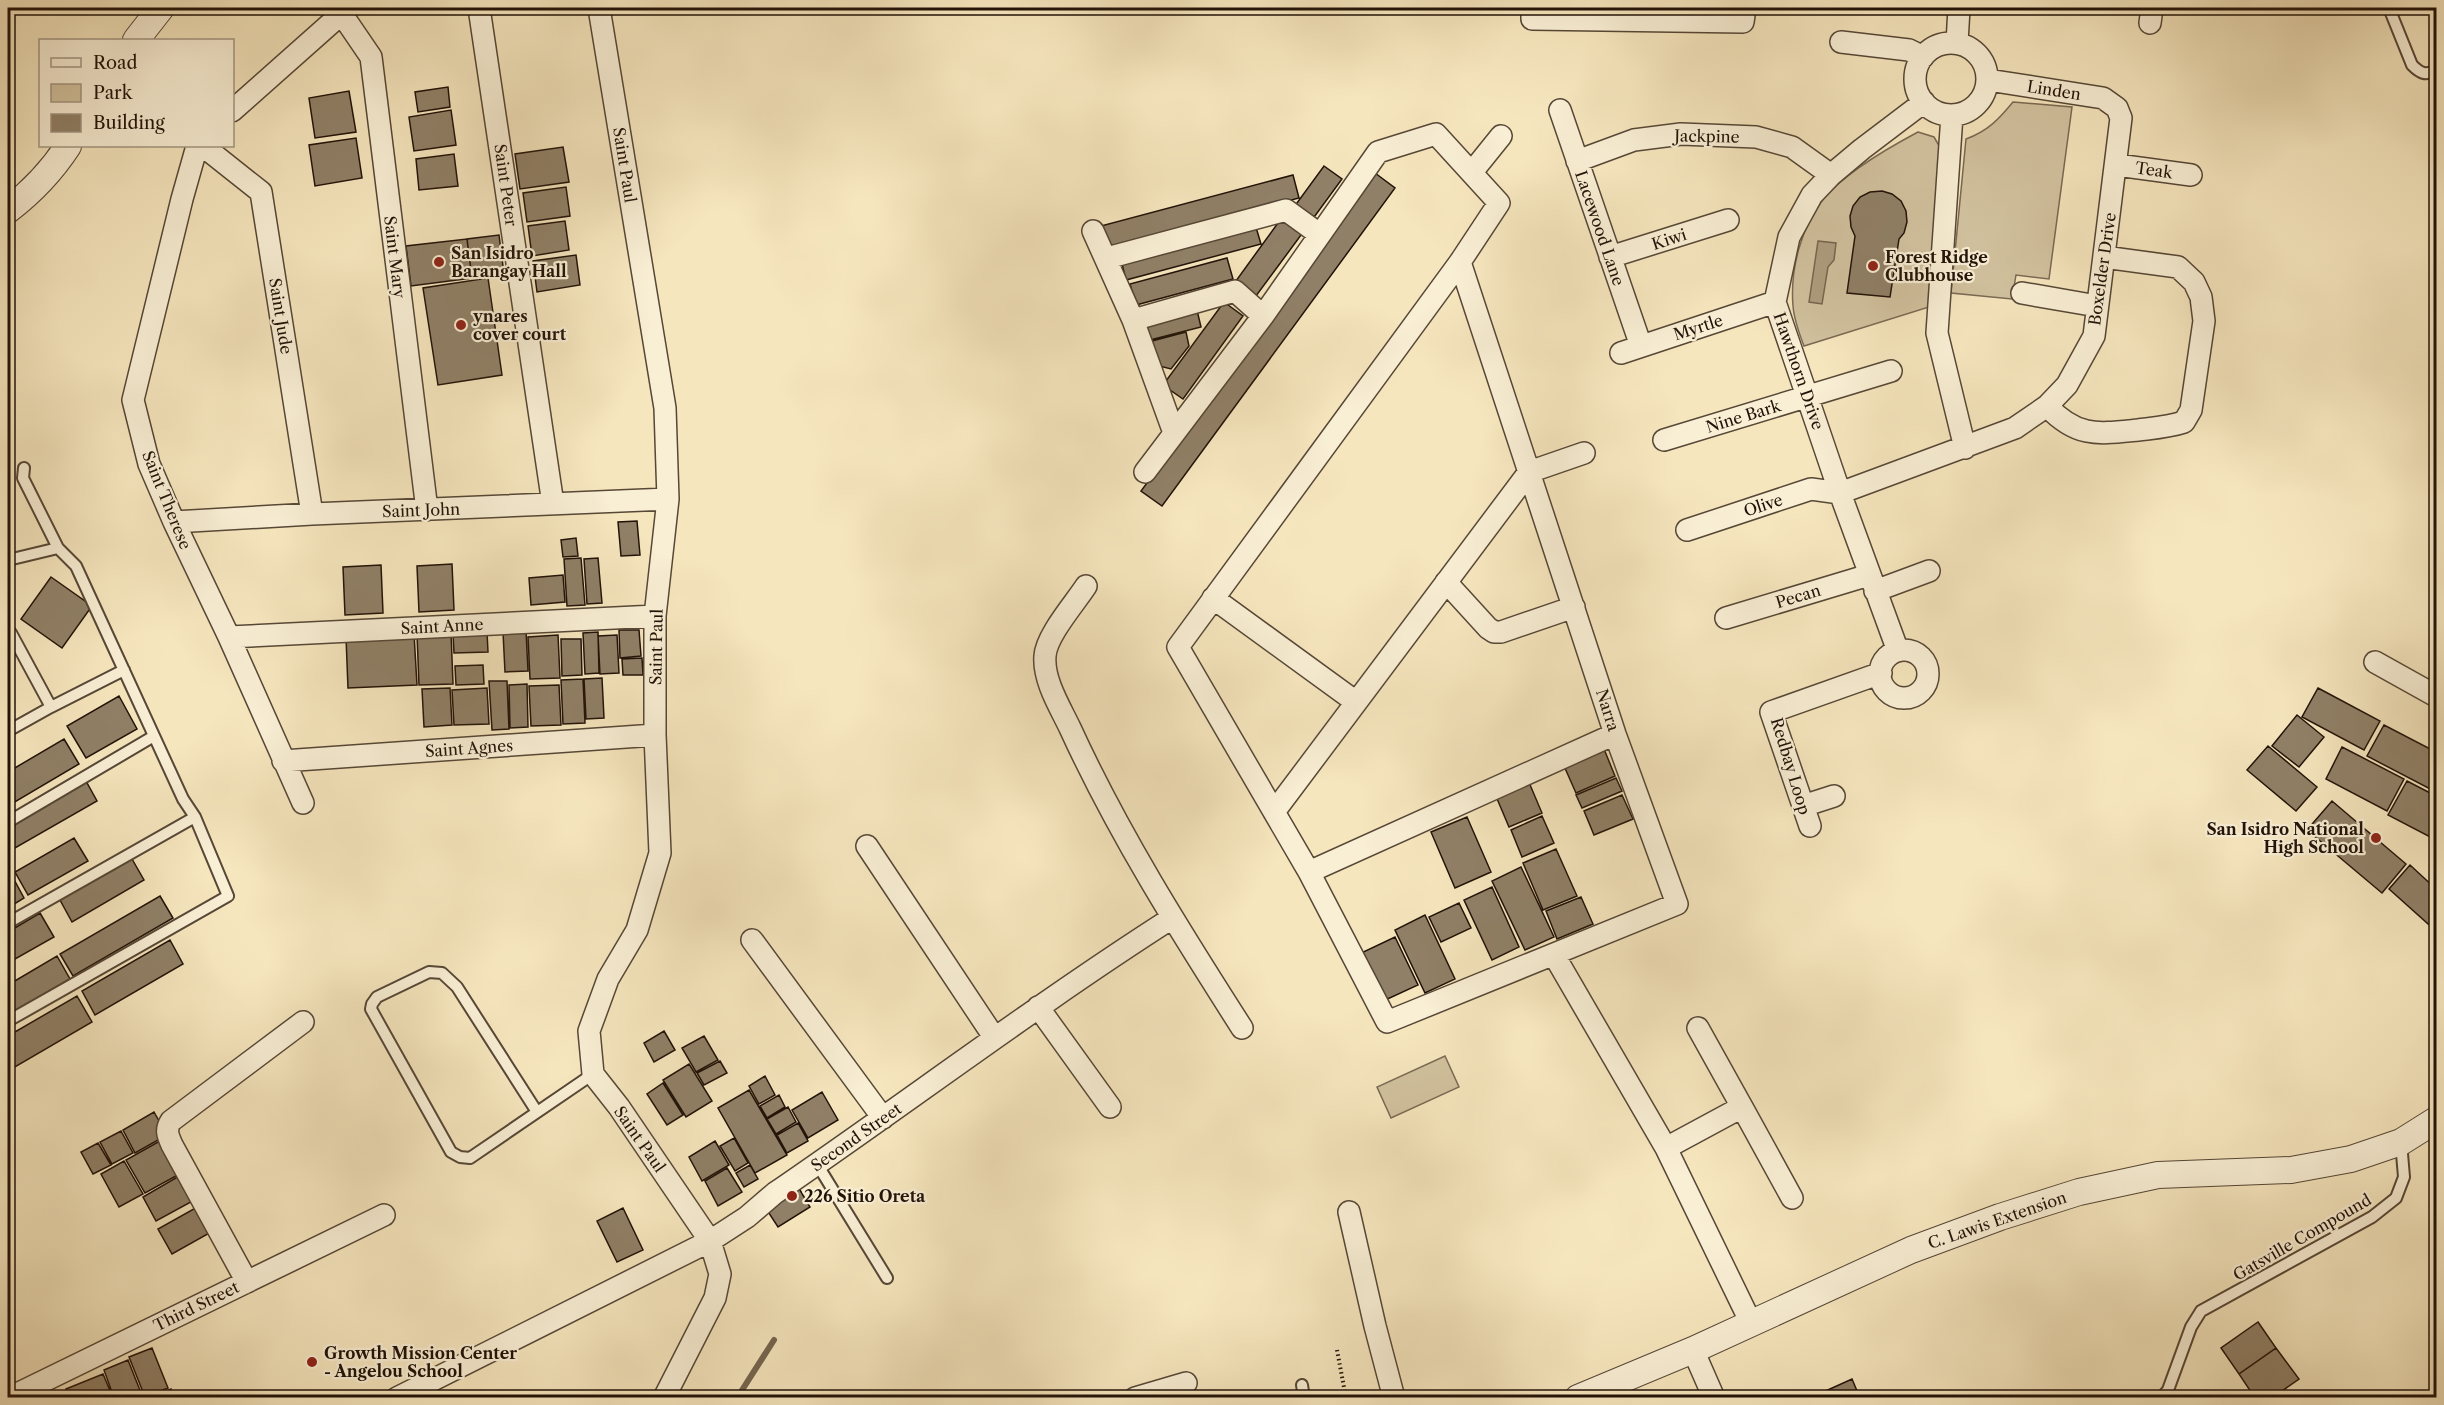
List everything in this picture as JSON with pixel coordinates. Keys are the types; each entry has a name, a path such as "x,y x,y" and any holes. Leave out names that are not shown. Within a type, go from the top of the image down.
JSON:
{"street":[{"path":"137,39 161,8"},
{"name":"Saint Peter","path":"479,8 553,504"},
{"name":"Saint Paul","path":"599,8 665,408 668,499 655,616 655,735 660,853 637,930 608,979 589,1030 593,1074 619,1107 710,1241 720,1274 715,1298 663,1398"},
{"path":"1532,8 1532,19 1743,22 1745,8"},
{"path":"1957,43 1959,8"},
{"path":"234,109 344,10"},
{"name":"Saint Mary","path":"344,10 371,57 427,510"},
{"path":"1841,42 1909,50 1923,57"},
{"path":"1957,43 1969,47 1979,56 1988,80 1977,104 1966,112 1952,115 1937,112 1924,102 1917,92 1915,80 1917,67 1923,57 1938,46 1957,43"},
{"name":"Linden","path":"1988,80 2103,98 2117,108"},
{"name":"Hawthorn Drive","path":"1898,651 1840,493 1775,302 1789,237 1812,195 1831,175 1924,102"},
{"name":"Boxelder Drive","path":"1840,493 2015,429 2047,406 2067,385 2094,336 2117,165 2121,118 2117,108"},
{"name":"Lacewood Lane","path":"1560,110 1610,257 1631,350"},
{"path":"1952,115 1937,333 1965,448"},
{"path":"1144,472 1263,316 1378,152 1436,134 1499,203 1460,262"},
{"name":"Jackpine","path":"1577,161 1634,140 1681,134 1756,137 1792,147 1831,175"},
{"path":"1472,172 1501,136"},
{"path":"8,210 30,194 50,172 67,147"},
{"name":"Saint Therese","path":"197,147 133,400 149,464 303,802"},
{"name":"Saint Jude","path":"204,147 261,192 312,514"},
{"name":"Teak","path":"2117,165 2191,175"},
{"path":"1107,258 1286,210 1319,234"},
{"name":"Kiwi","path":"1610,257 1728,220"},
{"path":"1093,231 1133,320 1174,433"},
{"path":"2047,406 2060,420 2093,434 2171,427 2184,422 2191,410 2204,321 2201,297 2194,282 2178,267 2104,257"},
{"name":"Narra","path":"1460,262 1615,734 1677,904 1387,1022 1309,872 1178,647 1460,262"},
{"path":"1133,320 1235,291 1263,316"},
{"path":"2022,294 2097,306"},
{"name":"Myrtle","path":"1631,350 1775,302"},
{"name":"Nine Bark","path":"1664,440 1891,371"},
{"path":"1274,812 1529,472 1584,453"},
{"name":"Olive","path":"1687,530 1811,489 1840,493"},
{"name":"Saint John","path":"174,522 668,499"},
{"name":"Pecan","path":"1726,618 1929,571"},
{"path":"1446,582 1494,632 1501,632 1574,608"},
{"path":"1086,586 1049,641 1044,654 1048,677 1083,758 1172,918 1242,1028"},
{"path":"1214,598 1356,702"},
{"name":"Saint Anne","path":"229,637 655,616"},
{"path":"1898,651 1916,653 1923,659 1928,676 1926,685 1920,692 1912,697 1903,698 1894,696 1887,690 1881,674 1883,664 1889,656 1898,651"},
{"path":"2375,662 2436,696"},
{"name":"Redbay Loop","path":"1834,796 1806,816 1771,712 1881,674"},
{"path":"1309,872 1615,734"},
{"name":"Saint Agnes","path":"283,761 655,735"},
{"path":"867,846 994,1037"},
{"name":"Second Street","path":"397,1398 710,1241 747,1217 775,1193 994,1037 1172,918"},
{"path":"752,940 883,1118"},
{"path":"1554,955 1666,1148 1751,1323"},
{"path":"1038,1007 1110,1107"},
{"path":"247,1282 172,1145 167,1127 171,1121 303,1022"},
{"path":"1698,1028 1792,1198"},
{"path":"1666,1148 1742,1107"},
{"name":"C. Lawis Extension","path":"1578,1398 1693,1350 1911,1250 2000,1217 2079,1192 2158,1175 2291,1170 2351,1160 2401,1142 2436,1120"},
{"path":"1349,1212 1374,1326 1394,1398"},
{"name":"Third Street","path":"9,1398 384,1215"},
{"path":"1693,1350 1714,1398"},
{"path":"1135,1398 1186,1383"}],"lane":[{"path":"2389,8 2412,65 2418,72 2426,75 2436,71"},
{"path":"8,1021 228,896 195,817 183,799 76,566 58,548 22,478 24,468"},
{"path":"8,560 58,548"},
{"path":"9,631 51,707"},
{"path":"8,731 124,670"},
{"path":"8,822 154,736"},
{"path":"8,923 195,817"},
{"path":"537,1112 457,987 442,973 429,972 377,997 372,1004 371,1010 451,1152 460,1157 470,1158 593,1074"},
{"name":"Gatsville Compound","path":"2161,1398 2168,1390 2191,1327 2201,1311 2372,1217 2396,1198 2404,1177 2401,1142"},
{"path":"817,1164 887,1278"},
{"path":"1302,1385 1304,1398"}],"path":[{"path":"1337,1350 1346,1398"}],"green space":[{"path":"2013,102 2072,107 2049,279 2016,275 2012,299 1951,293 1966,139 1993,124"},
{"path":"1918,132 1934,137 1941,149 1929,307 1804,346 1794,316 1793,278 1803,235 1809,222 1833,188 1881,153"},
{"path":"1445,1056 1459,1087 1391,1118 1377,1087"}],"shaded area":[{"path":"1818,241 1836,243 1834,260 1828,267 1822,304 1809,302"}],"building":[{"path":"448,87 450,107 418,112 415,92"},
{"path":"349,91 356,132 315,138 309,98"},
{"path":"451,110 456,145 414,151 409,117"},
{"path":"356,138 362,178 315,186 309,145"},
{"path":"563,147 569,182 520,189 515,154"},
{"path":"454,154 458,186 419,190 416,159"},
{"path":"1324,166 1342,179 1312,220 1294,207"},
{"path":"1375,173 1395,188 1162,506 1141,491"},
{"path":"1293,175 1299,198 1106,248 1101,226"},
{"path":"566,187 570,216 527,222 523,193"},
{"name":"Forest Ridge Clubhouse","path":"1882,191 1892,194 1901,201 1906,211 1907,222 1904,233 1899,239 1890,297 1847,293 1855,236 1850,216 1853,206 1860,197 1870,192"},
{"path":"1283,216 1304,231 1253,300 1233,285"},
{"path":"565,221 569,250 532,256 528,226"},
{"path":"1255,224 1261,244 1126,280 1121,260"},
{"path":"499,235 504,274 472,278 467,239"},
{"name":"San Isidro Barangay Hall","path":"467,239 472,278 411,286 406,246"},
{"path":"576,255 580,285 537,292 533,261"},
{"path":"1227,258 1233,279 1136,305 1130,284"},
{"path":"488,278 502,375 438,385 423,288"},
{"path":"1224,302 1243,316 1183,399 1163,385"},
{"path":"1196,306 1201,327 1150,340 1144,320"},
{"path":"1186,332 1189,346 1171,369 1159,366 1152,341"},
{"path":"637,521 640,555 621,556 618,522"},
{"path":"576,538 578,556 563,557 561,540"},
{"path":"581,558 585,605 567,606 564,559"},
{"path":"598,558 602,603 587,604 584,559"},
{"path":"452,564 454,610 419,612 417,566"},
{"path":"381,565 383,613 345,615 343,567"},
{"path":"563,575 565,602 531,605 529,578"},
{"path":"51,577 92,606 62,648 21,619"},
{"path":"619,630 639,630 641,656 620,658"},
{"path":"526,631 528,671 505,672 503,632"},
{"path":"487,632 488,652 454,653 453,634"},
{"path":"598,632 599,673 585,674 583,633"},
{"path":"451,633 453,684 419,685 417,634"},
{"path":"414,634 417,685 348,688 346,637"},
{"path":"558,635 560,678 530,679 528,637"},
{"path":"617,635 619,673 600,674 598,636"},
{"path":"561,639 581,639 582,675 562,676"},
{"path":"642,658 643,675 623,675 622,659"},
{"path":"483,665 484,684 456,685 455,666"},
{"path":"602,678 604,718 586,719 584,679"},
{"path":"583,679 585,723 563,724 561,680"},
{"path":"489,681 507,681 509,729 492,730"},
{"path":"527,684 528,727 510,728 509,685"},
{"path":"559,685 561,725 531,726 529,686"},
{"path":"450,688 452,725 424,727 422,689"},
{"path":"487,688 489,724 454,725 452,690"},
{"path":"2318,688 2380,721 2364,750 2302,717"},
{"path":"119,696 137,729 86,758 67,726"},
{"path":"2297,715 2324,737 2299,767 2272,746"},
{"path":"2384,725 2436,752 2436,792 2367,756"},
{"path":"64,739 79,764 8,806 8,772"},
{"path":"2268,746 2317,787 2296,811 2247,770"},
{"path":"2342,747 2404,779 2387,811 2326,779"},
{"path":"1604,749 1615,776 1576,793 1564,766"},
{"path":"1616,778 1622,791 1582,808 1576,795"},
{"path":"1528,780 1542,813 1509,827 1495,794"},
{"path":"86,781 97,801 8,852 8,827"},
{"path":"2407,781 2436,796 2436,840 2388,815"},
{"path":"1622,795 1633,819 1594,835 1584,811"},
{"path":"2332,801 2406,864 2382,893 2307,830"},
{"path":"1542,816 1554,843 1522,857 1511,830"},
{"path":"1467,817 1491,872 1455,888 1431,832"},
{"path":"74,838 88,861 28,895 15,872"},
{"path":"1556,849 1577,896 1543,910 1523,863"},
{"path":"132,859 144,880 72,922 60,900"},
{"path":"2410,865 2436,889 2436,931 2389,889"},
{"path":"1521,867 1554,937 1525,950 1492,881"},
{"path":"11,874 24,898 8,908 8,876"},
{"path":"1492,887 1519,947 1492,960 1464,900"},
{"path":"160,896 173,918 73,976 60,954"},
{"path":"1581,897 1593,924 1557,939 1546,911"},
{"path":"1459,903 1471,928 1441,942 1429,917"},
{"path":"40,913 54,937 8,963 8,932"},
{"path":"1425,915 1455,979 1425,993 1395,930"},
{"path":"1395,937 1418,985 1381,1002 1359,954"},
{"path":"170,940 183,964 95,1015 82,991"},
{"path":"57,956 70,979 8,1015 8,985"},
{"path":"77,996 92,1022 8,1071 8,1036"},
{"path":"664,1031 675,1050 654,1062 644,1043"},
{"path":"704,1036 718,1060 696,1072 682,1048"},
{"path":"720,1061 727,1073 704,1085 697,1073"},
{"path":"689,1064 712,1101 686,1117 663,1080"},
{"path":"765,1076 775,1095 759,1104 749,1086"},
{"path":"663,1083 683,1115 667,1125 647,1094"},
{"path":"749,1090 787,1155 755,1173 718,1108"},
{"path":"822,1092 838,1120 808,1138 792,1110"},
{"path":"779,1095 785,1107 767,1118 760,1106"},
{"path":"788,1107 796,1122 776,1134 767,1119"},
{"path":"154,1112 167,1135 135,1153 123,1130"},
{"path":"798,1123 808,1141 787,1153 777,1135"},
{"path":"121,1131 133,1153 112,1164 100,1142"},
{"path":"167,1137 185,1171 145,1193 126,1160"},
{"path":"734,1138 748,1163 735,1171 720,1146"},
{"path":"715,1141 729,1165 702,1181 689,1157"},
{"path":"98,1143 111,1165 93,1174 81,1152"},
{"path":"124,1161 143,1194 119,1207 101,1174"},
{"path":"750,1165 758,1179 744,1187 736,1173"},
{"path":"727,1168 742,1192 718,1206 705,1181"},
{"path":"186,1172 200,1197 156,1221 143,1197"},
{"name":"226 Sitio Oreta","path":"797,1185 810,1207 778,1227 765,1207"},
{"path":"199,1206 213,1231 172,1254 158,1229"},
{"path":"623,1208 643,1250 617,1262 597,1221"},
{"path":"2258,1322 2276,1348 2239,1374 2221,1348"},
{"path":"152,1348 168,1388 145,1397 129,1357"},
{"path":"2276,1348 2299,1379 2272,1398 2255,1398 2239,1374"},
{"path":"128,1360 143,1398 114,1398 104,1370"},
{"path":"103,1374 113,1398 70,1398 66,1389"},
{"path":"1852,1379 1860,1398 1810,1398"},
{"path":"171,1389 174,1398 151,1398"}],"waterway":[{"path":"737,1398 774,1340"}],"place":[{"name":"San Isidro Barangay Hall","path":"439,262"},
{"name":"Forest Ridge Clubhouse","path":"1873,266"},
{"name":"ynares cover court","path":"461,325"},
{"name":"San Isidro National High School","path":"2376,838"},
{"name":"226 Sitio Oreta","path":"792,1196"},
{"name":"Growth Mission Center - Angelou School","path":"312,1362"}]}
